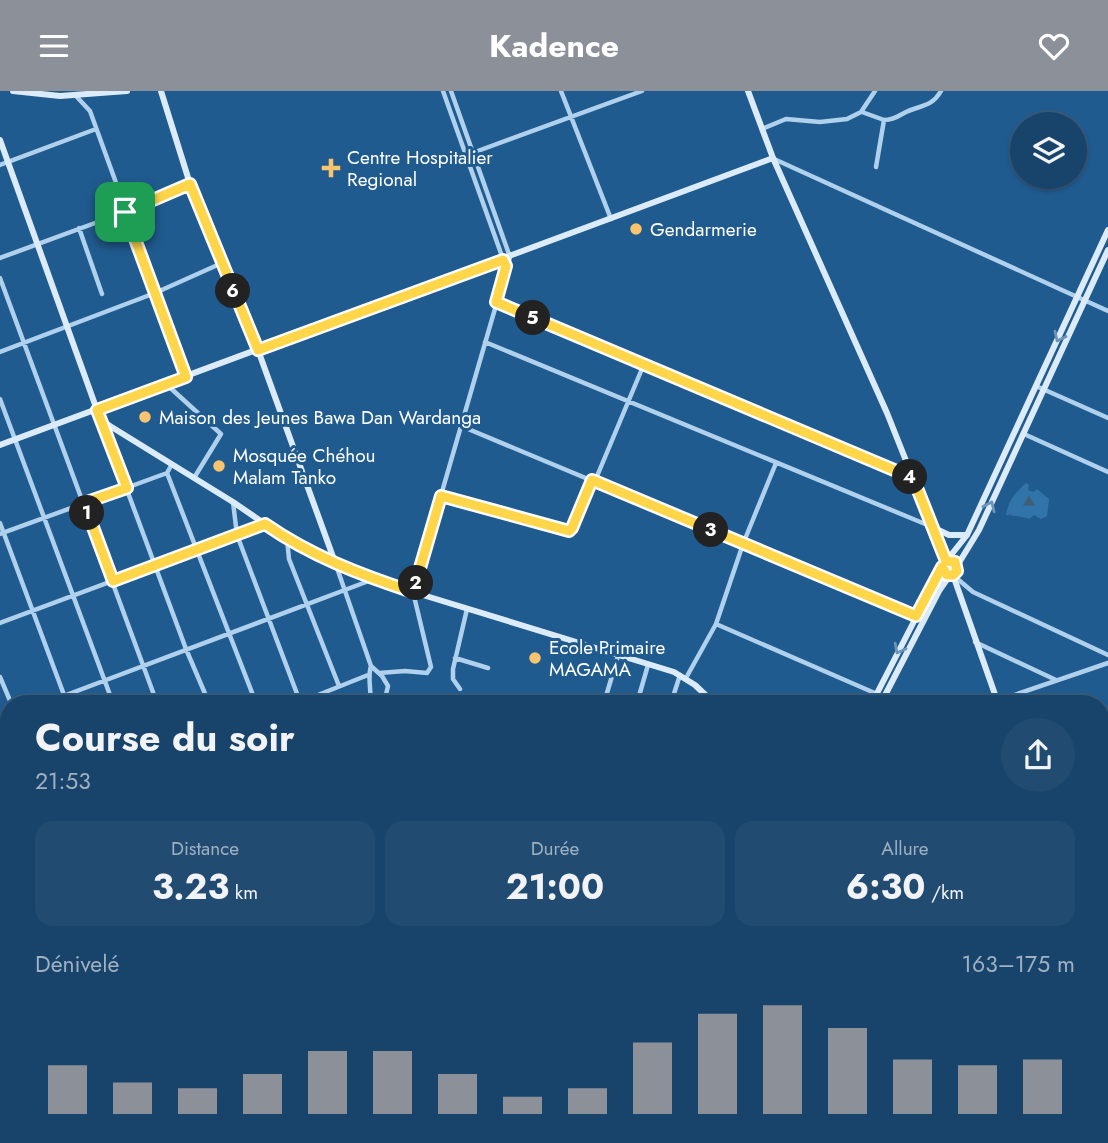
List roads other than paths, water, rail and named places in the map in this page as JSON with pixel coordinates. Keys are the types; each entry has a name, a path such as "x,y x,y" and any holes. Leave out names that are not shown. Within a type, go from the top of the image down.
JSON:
{"street":[{"path":"13,91 76,96 127,91"},
{"path":"161,91 190,184 258,350 371,666 389,689 387,695"},
{"path":"443,91 506,261"},
{"path":"379,673 430,671 431,657 413,592 506,261 474,152 451,91"},
{"path":"561,91 611,219"},
{"path":"474,152 642,91"},
{"path":"748,91 773,158 887,413 946,563 944,573 951,575 973,593 1108,655"},
{"path":"762,129 786,119 833,122 861,112 875,91"},
{"path":"861,112 892,120 908,111 929,105 942,91"},
{"path":"76,96 90,111 186,377"},
{"path":"876,167 884,120"},
{"path":"4,164 96,129"},
{"path":"0,140 4,164 37,244 186,649 206,695"},
{"path":"0,446 506,261 773,158 1108,311"},
{"path":"0,258 125,212 190,184"},
{"path":"79,228 102,294"},
{"path":"716,624 877,694 946,563 967,535 1108,230"},
{"path":"885,695 924,619 951,575 957,571 957,566 979,530 1108,250"},
{"path":"0,352 155,293 222,263"},
{"path":"0,278 154,695"},
{"path":"496,302 913,478"},
{"path":"485,342 949,535 967,535"},
{"path":"441,496 569,531 644,364"},
{"path":"166,384 221,434 194,478"},
{"path":"1036,386 1108,418"},
{"path":"0,399 110,695"},
{"path":"101,419 287,539 336,565 683,677 704,695"},
{"path":"461,426 916,616"},
{"path":"1024,434 1108,472"},
{"path":"675,695 716,624 743,544 776,463"},
{"path":"2,534 167,473 172,464"},
{"path":"167,473 253,695"},
{"path":"233,502 237,535 295,695"},
{"path":"0,523 64,695"},
{"path":"0,623 265,524"},
{"path":"287,539 289,559 339,686"},
{"path":"946,563 955,562 957,566"},
{"path":"951,575 995,695"},
{"path":"67,695 374,579"},
{"path":"460,689 453,679 455,658 467,609"},
{"path":"975,641 1056,680"},
{"path":"606,695 618,656"},
{"path":"455,658 488,668"},
{"path":"1016,695 1108,663"},
{"path":"639,695 648,665"},
{"path":"371,666 368,675 371,695"},
{"path":"314,695 368,675"},
{"path":"0,677 8,695"}],"place":[{"name":"Centre Hospitalier Regional","path":"331,168"},
{"name":"Gendarmerie","path":"636,229"},
{"name":"Maison des Jeunes Bawa Dan Wardanga","path":"145,417"},
{"name":"Mosquée Chéhou Malam Tanko","path":"219,466"},
{"name":"Ecole Primaire MAGAMA","path":"535,658"}]}
